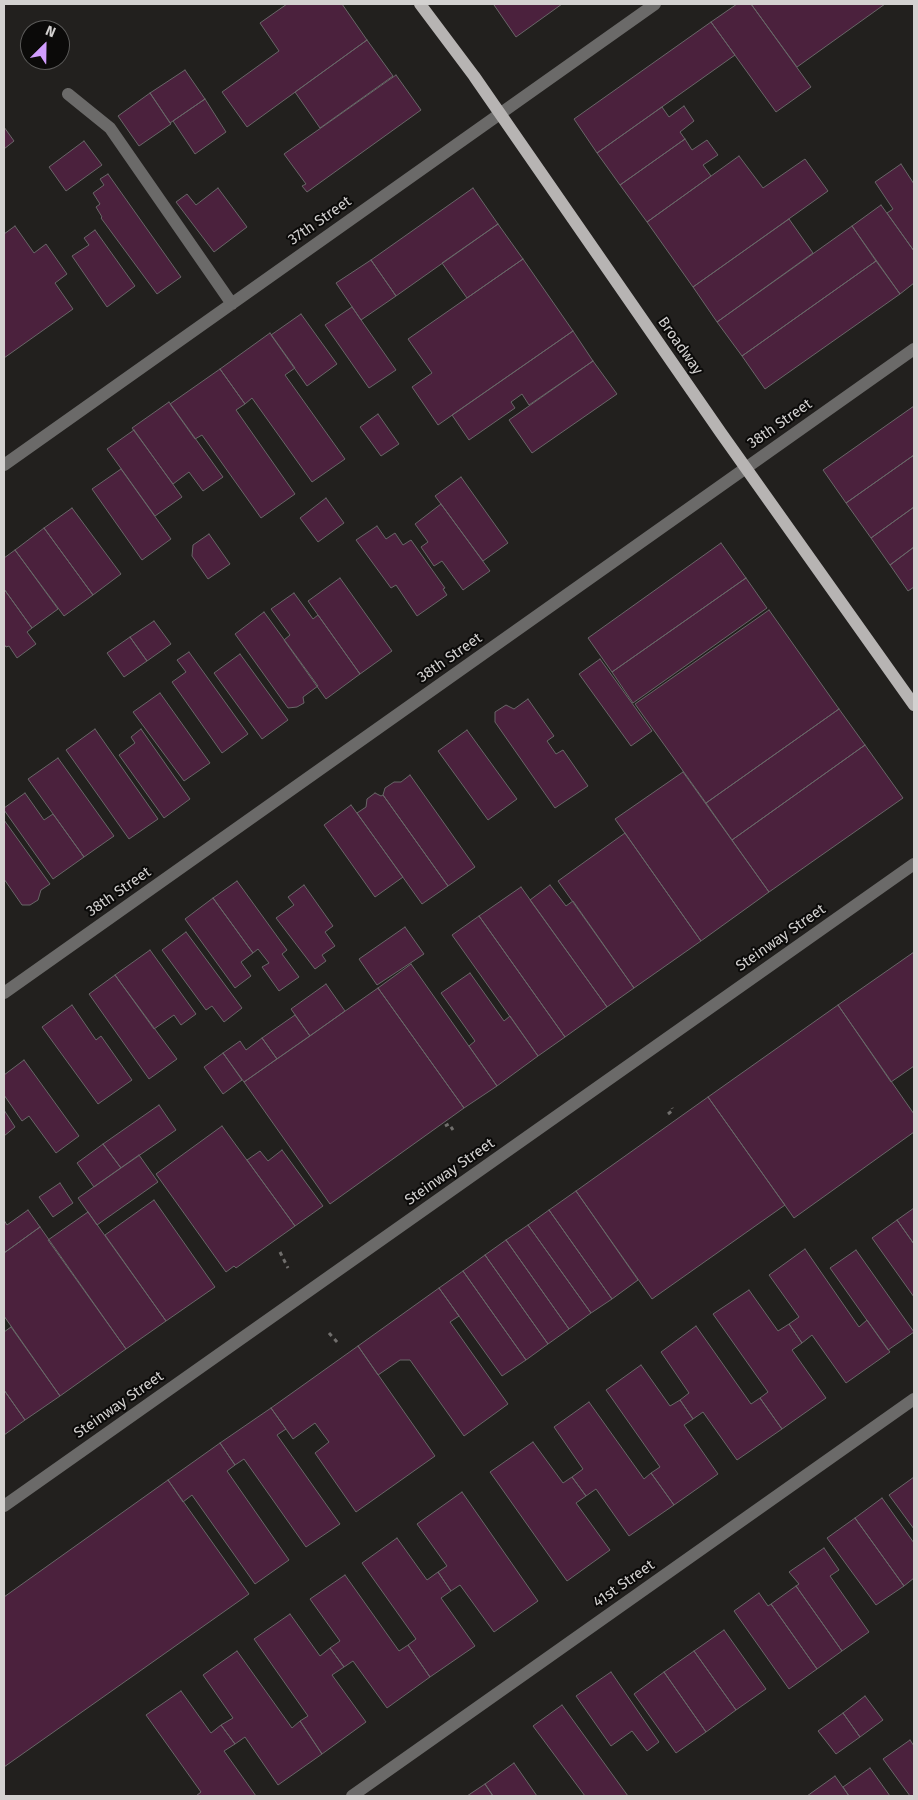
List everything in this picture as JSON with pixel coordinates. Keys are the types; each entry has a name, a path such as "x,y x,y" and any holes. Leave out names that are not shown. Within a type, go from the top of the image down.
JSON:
{"main road":[{"name":"Broadway","path":"420,4 500,113 746,468 914,706"}],"street":[{"name":"37th Street","path":"4,465 656,4"},
{"path":"68,94 110,128 232,304"},
{"name":"38th Street","path":"4,993 914,349"},
{"name":"Steinway Street","path":"4,1506 914,864"},
{"name":"41st Street","path":"352,1796 914,1399"}],"path":[{"path":"668,1114 673,1110 672,1108"},
{"path":"445,1126 449,1124 453,1130"},
{"path":"280,1252 288,1268"},
{"path":"329,1332 338,1343"}],"building":[{"path":"287,4 342,4 367,40 247,127 222,92 279,51 260,23"},
{"path":"562,4 516,37 494,5"},
{"path":"737,4 751,4 811,87 776,112 711,22"},
{"path":"751,4 885,4 797,67"},
{"path":"711,22 735,55 597,153 574,119"},
{"path":"367,40 393,76 320,128 295,92"},
{"path":"185,70 205,99 170,123 150,93"},
{"path":"396,75 421,110 307,192 302,186 306,184 284,154"},
{"path":"150,93 171,124 139,146 118,116"},
{"path":"205,99 226,132 195,154 173,121"},
{"path":"684,106 694,121 680,132 685,139 620,185 597,153 662,107 669,117"},
{"path":"4,127 14,141 4,149"},
{"path":"685,139 692,150 707,140 718,155 703,165 711,176 647,222 620,185"},
{"path":"84,141 102,165 66,191 49,167"},
{"path":"739,156 763,188 805,159 828,191 693,287 647,222"},
{"path":"901,164 914,184 914,251 887,213 893,209 875,182"},
{"path":"108,174 181,277 157,294 101,218 96,207 100,204 93,193 104,185 100,179"},
{"path":"218,188 247,227 214,252 176,202 187,194 196,205"},
{"path":"473,188 498,224 396,296 371,260"},
{"path":"881,205 914,251 914,283 900,294 852,226"},
{"path":"789,219 813,253 717,322 693,287"},
{"path":"498,224 523,259 467,298 442,263"},
{"path":"15,226 34,253 46,244 67,274 55,283 73,309 4,358 4,234"},
{"path":"852,226 876,261 742,356 717,322"},
{"path":"95,230 135,286 107,307 72,256 89,245 84,238"},
{"path":"523,259 573,331 438,425 412,387 432,373 408,339"},
{"path":"371,260 396,296 361,320 336,283"},
{"path":"876,261 900,294 765,389 742,356"},
{"path":"352,307 396,370 369,388 325,325"},
{"path":"301,314 337,364 307,386 271,335"},
{"path":"573,331 593,361 529,405 522,394 511,402 515,408 469,440 452,415"},
{"path":"270,333 295,368 285,375 345,459 312,482 252,398 245,404 220,369"},
{"path":"593,361 617,394 532,453 509,420"},
{"path":"220,369 245,404 236,410 295,494 261,518 202,435 195,439 170,404"},
{"path":"169,402 223,477 203,491 189,472 173,484 132,428"},
{"path":"914,406 914,455 846,503 823,470"},
{"path":"378,414 399,444 381,456 360,427"},
{"path":"134,430 182,497 155,516 107,449"},
{"path":"914,455 914,507 871,538 846,503"},
{"path":"121,469 171,539 142,560 92,489"},
{"path":"461,477 508,543 483,561 435,496"},
{"path":"326,498 344,523 318,542 300,518"},
{"path":"441,504 490,571 463,590 442,561 434,566 421,547 428,542 415,524"},
{"path":"914,507 914,547 890,565 871,538"},
{"path":"72,508 121,574 93,595 44,528"},
{"path":"377,526 386,539 395,533 403,545 411,540 445,588 443,589 447,595 417,616 396,585 391,588 356,540"},
{"path":"44,528 93,595 64,616 15,550"},
{"path":"209,534 230,564 208,579 192,556 193,545"},
{"path":"721,543 746,578 612,672 588,638"},
{"path":"914,547 914,587 908,591 890,565"},
{"path":"15,550 58,609 32,628 4,589 4,558"},
{"path":"340,578 392,651 360,674 308,601"},
{"path":"746,578 767,608 633,703 612,672"},
{"path":"4,589 32,628 27,632 36,644 17,658 9,646 6,647 4,644"},
{"path":"294,593 313,619 318,615 360,674 326,699 284,640 290,635 271,609"},
{"path":"769,610 839,709 706,803 635,704"},
{"path":"264,612 318,686 303,697 304,703 297,707 288,708 235,634"},
{"path":"154,621 171,644 147,661 130,637"},
{"path":"130,637 147,661 124,677 107,653"},
{"path":"189,652 248,734 222,753 172,682 186,672 177,660"},
{"path":"240,654 288,720 262,739 214,673"},
{"path":"600,659 652,731 631,746 579,674"},
{"path":"160,693 210,763 184,781 133,712"},
{"path":"528,699 554,736 547,741 556,754 563,750 588,786 555,808 495,722 495,712 506,705 514,709"},
{"path":"839,709 865,745 732,840 706,803"},
{"path":"95,729 158,819 129,839 66,750"},
{"path":"141,729 190,799 164,818 119,755 135,743 131,737"},
{"path":"467,730 517,799 488,820 438,751"},
{"path":"865,745 903,798 769,892 732,840"},
{"path":"58,758 114,836 84,857 28,779"},
{"path":"683,772 769,892 701,941 615,819"},
{"path":"410,775 475,867 448,886 383,795 385,788 394,782 401,782"},
{"path":"25,793 44,820 53,814 84,857 53,879 4,810 4,808"},
{"path":"375,793 383,795 448,886 422,904 357,813 366,807 367,799"},
{"path":"351,805 403,877 375,897 324,825"},
{"path":"4,820 50,884 41,890 38,900 30,905 22,905 4,879"},
{"path":"625,833 701,941 634,988 558,881"},
{"path":"237,881 287,950 282,954 299,977 279,991 262,967 269,963 258,949 253,953 213,898"},
{"path":"304,885 333,926 325,932 335,946 322,955 326,961 315,969 276,918 294,905 288,897"},
{"path":"550,885 566,906 573,901 634,988 607,1007 530,900"},
{"path":"521,887 607,1007 565,1037 479,916"},
{"path":"213,898 253,953 241,962 251,976 235,988 185,919"},
{"path":"479,916 565,1037 538,1056 452,935"},
{"path":"405,927 424,954 377,985 359,959"},
{"path":"186,932 242,1008 224,1022 212,1006 206,1010 162,950"},
{"path":"150,950 196,1014 181,1025 174,1015 154,1029 115,975"},
{"path":"914,952 914,1066 891,1082 838,1005"},
{"path":"411,964 497,1086 464,1108 378,988"},
{"path":"470,973 504,1021 510,1016 538,1056 497,1086 469,1046 475,1041 441,993"},
{"path":"115,975 177,1059 149,1079 89,994"},
{"path":"326,984 345,1011 310,1036 291,1009"},
{"path":"378,988 464,1108 330,1204 244,1082"},
{"path":"72,1005 96,1040 101,1036 132,1080 98,1104 42,1027"},
{"path":"838,1005 914,1114 914,1132 794,1218 708,1097"},
{"path":"295,1015 310,1036 277,1059 262,1038"},
{"path":"262,1038 277,1059 244,1082 223,1053 240,1041 246,1050"},
{"path":"223,1053 242,1080 223,1094 204,1067"},
{"path":"24,1060 79,1136 56,1153 29,1116 22,1121 4,1095 4,1075"},
{"path":"708,1097 785,1205 652,1299 576,1191"},
{"path":"159,1105 176,1130 121,1168 103,1144"},
{"path":"4,1110 15,1127 4,1136"},
{"path":"222,1126 295,1226 236,1268 234,1266 226,1272 156,1174"},
{"path":"103,1144 121,1168 94,1187 77,1163"},
{"path":"282,1150 323,1206 295,1226 247,1160 260,1151 268,1161"},
{"path":"139,1155 158,1182 97,1225 78,1198"},
{"path":"60,1183 73,1203 53,1217 39,1197"},
{"path":"576,1191 638,1280 612,1299 549,1210"},
{"path":"154,1200 215,1287 166,1321 105,1235"},
{"path":"914,1208 914,1244 897,1220"},
{"path":"28,1210 40,1227 4,1253 4,1220 7,1225"},
{"path":"549,1210 612,1299 591,1313 528,1225"},
{"path":"88,1212 166,1321 126,1349 48,1240"},
{"path":"897,1220 914,1244 914,1297 872,1238"},
{"path":"528,1225 591,1313 569,1329 506,1240"},
{"path":"40,1227 126,1349 60,1396 4,1316 4,1253"},
{"path":"506,1240 569,1329 548,1344 485,1255"},
{"path":"805,1249 859,1327 867,1320 890,1352 846,1383 812,1335 802,1343 789,1324 799,1317 769,1275"},
{"path":"856,1250 914,1332 888,1350 830,1268"},
{"path":"485,1255 548,1344 526,1360 463,1271"},
{"path":"463,1271 526,1360 502,1376 439,1288"},
{"path":"439,1288 459,1316 450,1322 508,1404 464,1436 410,1360 400,1360 378,1375 358,1346"},
{"path":"749,1290 778,1331 789,1324 802,1343 792,1350 826,1398 782,1429 760,1398 768,1392 713,1314"},
{"path":"696,1326 751,1404 760,1398 782,1429 737,1460 703,1412 693,1419 680,1400 689,1393 661,1352"},
{"path":"11,1327 60,1396 25,1420 4,1390 4,1332"},
{"path":"358,1346 435,1456 356,1512 315,1453 329,1442 315,1423 293,1439 271,1408"},
{"path":"641,1365 670,1406 680,1400 693,1419 684,1425 718,1474 674,1505 651,1473 660,1467 606,1390"},
{"path":"4,1390 25,1420 4,1435"},
{"path":"589,1402 644,1479 651,1473 674,1505 629,1536 596,1489 586,1496 572,1477 583,1469 554,1427"},
{"path":"271,1408 286,1429 277,1435 340,1524 306,1547 244,1459 235,1465 220,1443"},
{"path":"533,1442 563,1483 572,1477 586,1496 576,1503 610,1550 567,1581 490,1472"},
{"path":"220,1443 235,1465 227,1471 289,1560 255,1584 192,1495 183,1502 168,1480"},
{"path":"914,1477 914,1529 889,1495"},
{"path":"168,1480 249,1594 4,1767 4,1597"},
{"path":"462,1492 538,1601 494,1632 460,1585 451,1591 438,1572 447,1566 417,1524"},
{"path":"882,1498 914,1543 914,1578 904,1586 855,1518"},
{"path":"855,1518 904,1586 876,1605 827,1538"},
{"path":"397,1538 427,1580 438,1572 451,1591 441,1598 475,1646 430,1677 408,1645 416,1639 362,1563"},
{"path":"824,1548 839,1570 830,1576 869,1632 842,1651 796,1586 799,1584 789,1572"},
{"path":"345,1575 399,1651 408,1645 430,1677 387,1708 353,1661 344,1667 330,1648 340,1641 310,1599"},
{"path":"796,1586 842,1651 817,1669 771,1604"},
{"path":"759,1593 768,1606 771,1604 817,1669 789,1689 734,1611"},
{"path":"290,1614 320,1656 330,1648 344,1667 332,1675 366,1722 322,1754 300,1721 308,1716 254,1639"},
{"path":"724,1630 766,1689 736,1710 694,1651"},
{"path":"237,1651 292,1728 300,1721 322,1754 278,1785 245,1737 235,1744 221,1725 233,1718 203,1675"},
{"path":"694,1651 736,1710 706,1732 664,1672"},
{"path":"611,1672 659,1742 647,1751 632,1731 611,1746 576,1696"},
{"path":"664,1672 706,1732 676,1753 634,1694"},
{"path":"181,1691 211,1733 221,1725 235,1744 224,1751 256,1796 196,1796 201,1792 146,1715"},
{"path":"865,1696 883,1720 860,1737 843,1713"},
{"path":"562,1705 628,1796 585,1796 533,1726"},
{"path":"843,1713 860,1737 836,1754 818,1731"},
{"path":"910,1740 914,1746 914,1796 910,1796 883,1759"},
{"path":"514,1763 537,1796 493,1796 485,1784"},
{"path":"870,1768 890,1796 849,1796 843,1787"},
{"path":"835,1776 849,1796 807,1796"},
{"path":"485,1784 493,1796 467,1796"}]}
